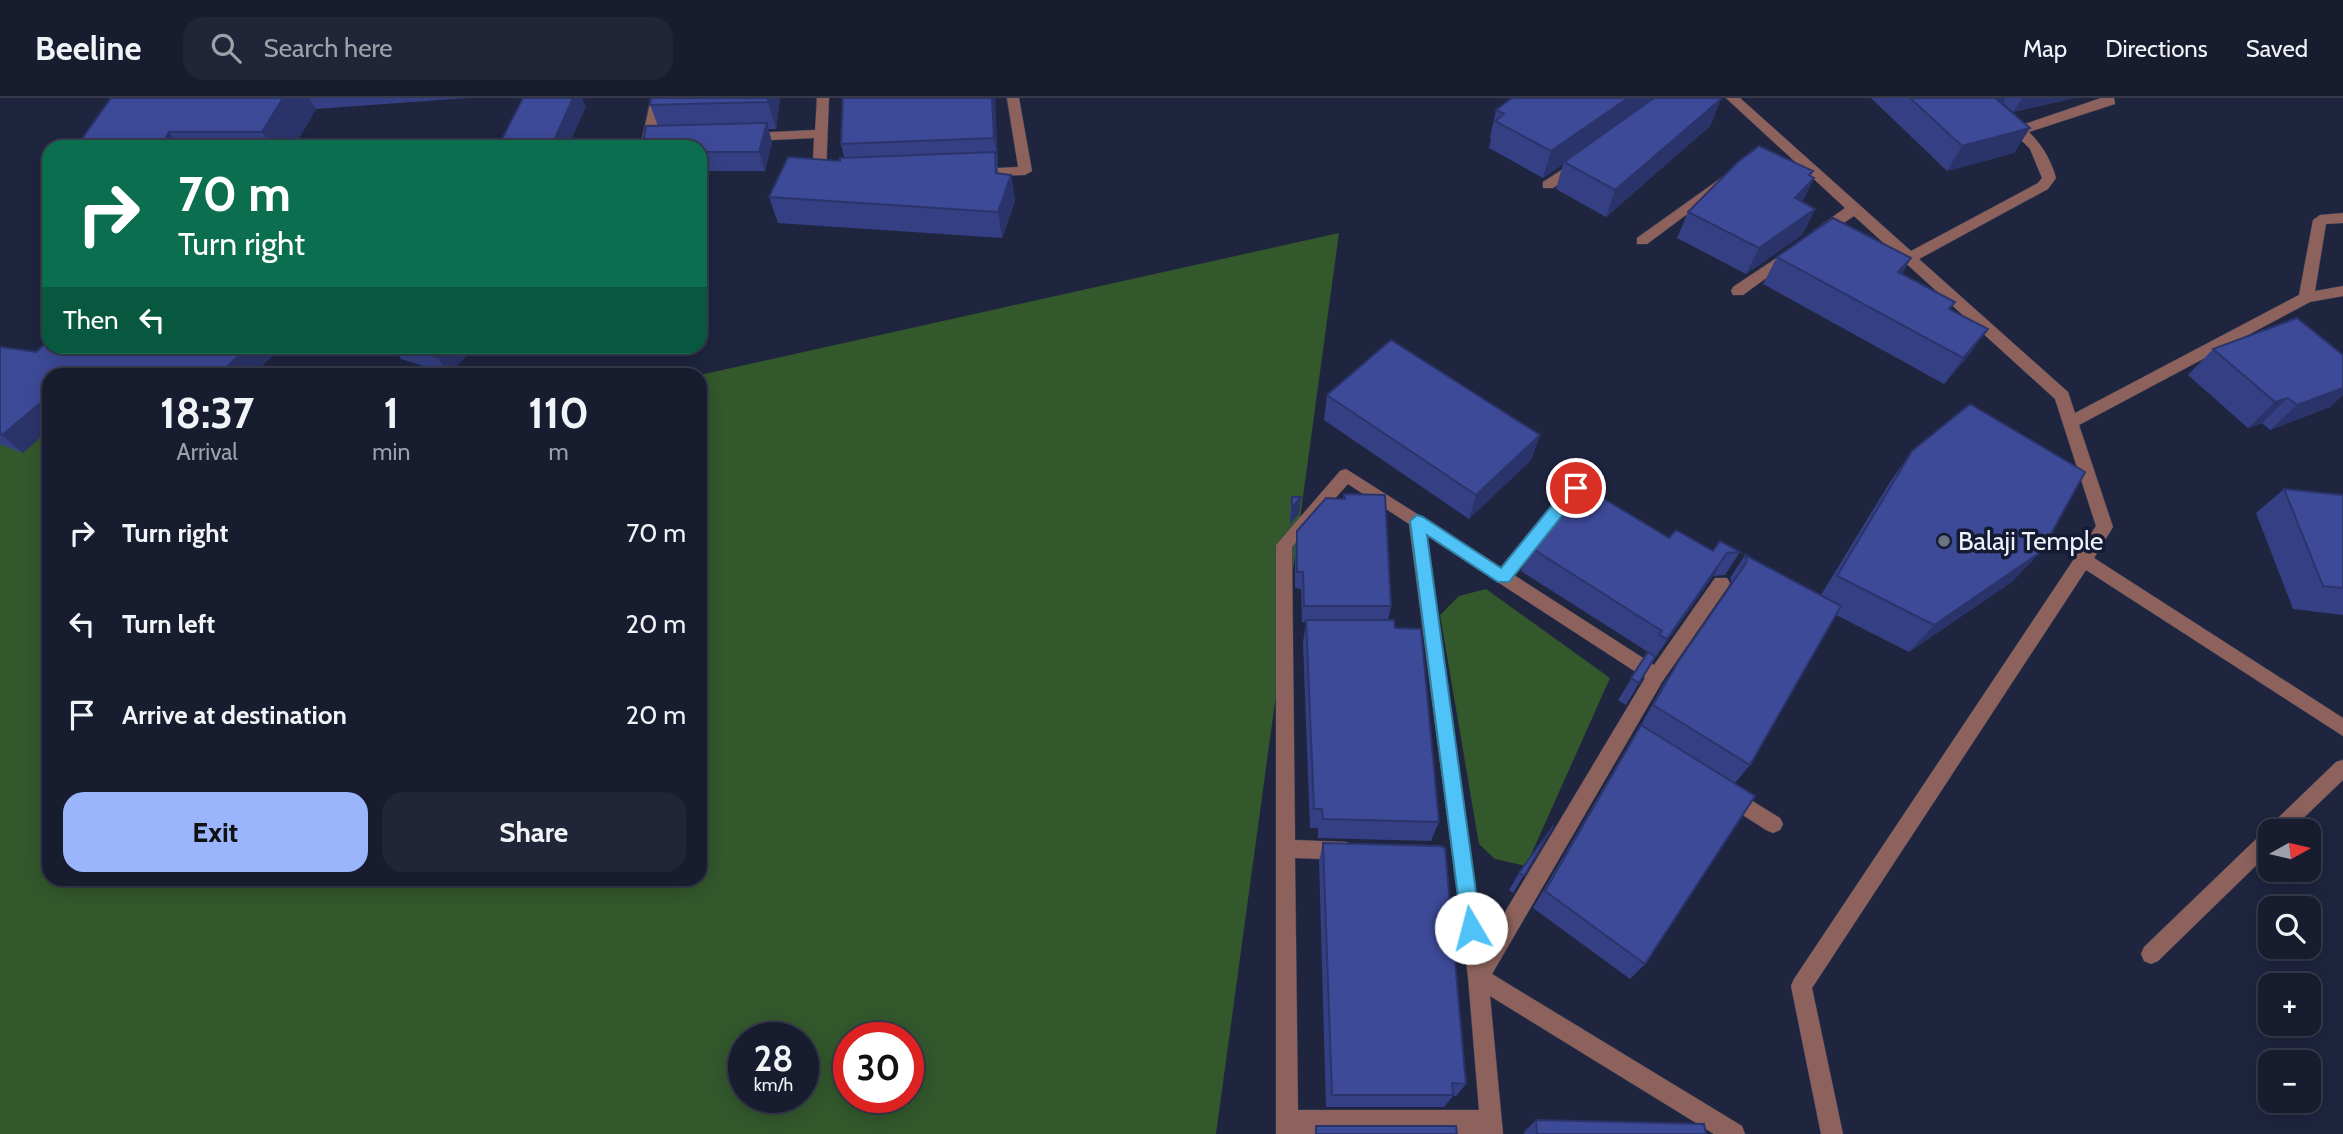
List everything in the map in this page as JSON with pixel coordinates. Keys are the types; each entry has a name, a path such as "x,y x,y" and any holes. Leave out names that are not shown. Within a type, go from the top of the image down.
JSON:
{"street":[{"path":"657,98 649,140 675,139"},
{"path":"823,98 819,179 833,178"},
{"path":"956,174 1025,171 1013,98"},
{"path":"1732,98 1773,143 1855,208 2062,396 2105,527 1801,986 1832,1134"},
{"path":"1910,258 2043,186 2049,178 2040,150 1986,98"},
{"path":"2020,130 2110,101 2107,98"},
{"path":"741,137 821,134"},
{"path":"1548,185 1592,153"},
{"path":"1643,241 1737,171"},
{"path":"1738,291 1855,208"},
{"path":"2306,299 2320,220 2343,218"},
{"path":"2071,422 2306,299 2343,291"},
{"path":"1417,521 1425,632 1455,853 1478,977 1492,1128 1287,1128 1286,849 1292,632 1284,545 1346,475 1417,521 1503,577 1656,676"},
{"path":"1503,577 1576,488"},
{"path":"2083,560 2343,728"},
{"path":"1478,977 1630,733 1656,676 1721,583"},
{"path":"2290,819 2343,768"},
{"path":"1716,788 1773,824"},
{"path":"1286,849 1367,851"},
{"path":"2151,954 2258,851"},
{"path":"1478,977 1734,1134"}],"green space":[{"path":"1339,233 1216,1134 0,1134 0,416 42,438 42,886 707,886 707,373"},
{"path":"1486,589 1610,678 1526,866 1495,859 1479,844 1440,615 1459,596"}],"building":[{"path":"111,98 283,98 262,132 169,132 165,140 81,140"},
{"path":"523,98 573,98 554,140 502,140"},
{"path":"651,98 768,98 768,102 650,105"},
{"path":"843,98 992,98 994,138 841,144"},
{"path":"1512,98 1628,98 1551,151 1495,121 1504,114 1496,110"},
{"path":"1654,98 1721,99 1615,190 1564,162"},
{"path":"1910,98 1995,98 2030,128 1962,146"},
{"path":"767,123 759,152 707,152 707,140 643,140 646,126"},
{"path":"1759,146 1813,171 1809,175 1814,178 1795,198 1815,209 1759,248 1688,212 1738,162"},
{"path":"995,152 996,173 1011,175 998,212 769,197 788,157 840,161 840,158"},
{"path":"1833,218 1911,258 1898,272 1955,302 1949,309 1988,329 1963,358 1777,257"},
{"path":"2297,318 2343,355 2343,388 2297,405 2288,398 2275,402 2213,349"},
{"path":"1391,340 1540,435 1476,495 1327,395"},
{"path":"42,346 42,354 240,354 225,368 42,368 42,402 2,435 0,347 36,352"},
{"name":"Balaji Temple","path":"1970,404 2085,472 2041,552 1934,625 1837,576 1912,451"},
{"path":"1581,485 1669,538 1676,530 1713,551 1720,541 1740,552 1727,553 1667,639 1659,635 1662,631 1530,547"},
{"path":"2284,489 2343,495 2343,588 2323,586"},
{"path":"1344,494 1385,495 1391,606 1304,606 1303,572 1297,572 1297,531 1326,498 1345,499"},
{"path":"1292,497 1301,497 1292,507"},
{"path":"1745,555 1841,606 1750,765 1653,705 1678,662 1744,566 1747,561"},
{"path":"1306,620 1394,620 1395,628 1421,629 1439,822 1323,819 1322,809 1314,809"},
{"path":"1648,652 1655,657 1639,683 1631,678"},
{"path":"1641,725 1755,796 1645,964 1545,891"},
{"path":"1554,825 1524,876 1519,873"},
{"path":"1323,843 1445,848 1466,1084 1452,1083 1453,1095 1332,1095"},
{"path":"1536,1120 1704,1124 1706,1134 1537,1134"},
{"path":"1316,1126 1456,1126 1457,1134 1316,1134"}],"place":[{"name":"Balaji Temple","path":"1944,541"}],"route":[{"path":"1471,928 1417,521 1503,577 1576,488"}]}
